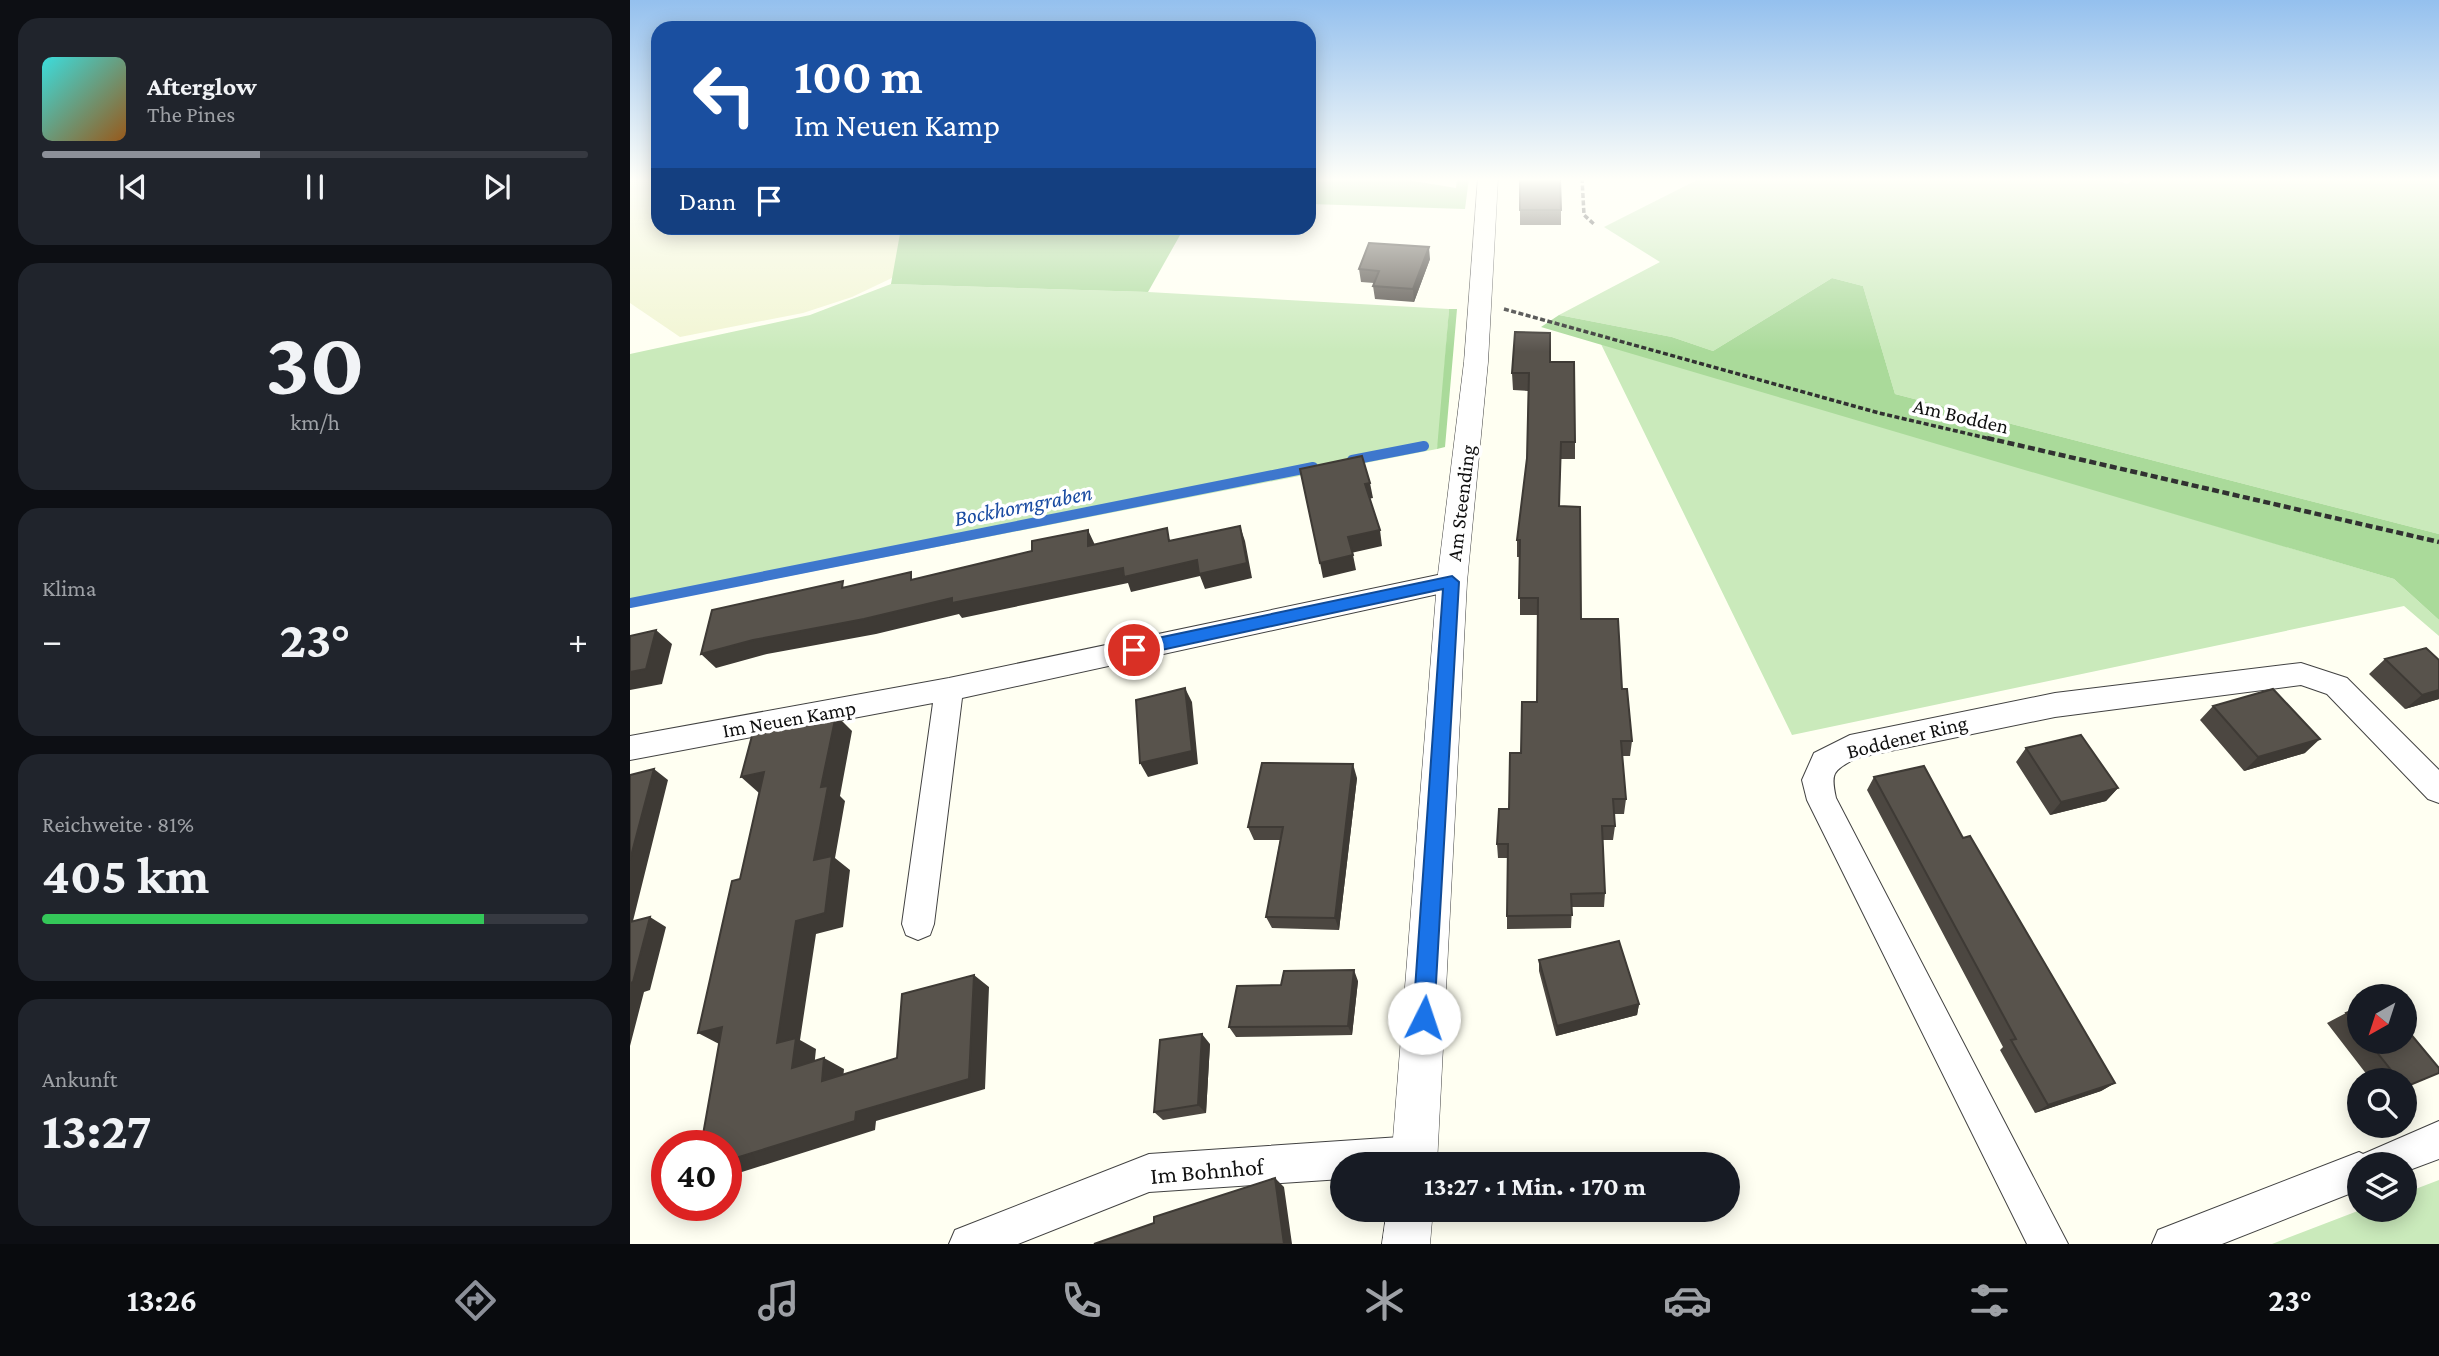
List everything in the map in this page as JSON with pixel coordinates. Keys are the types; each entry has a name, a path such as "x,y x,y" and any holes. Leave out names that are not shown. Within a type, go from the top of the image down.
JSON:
{"street":[{"name":"Am Steending","path":"1415,1152 1452,582 1469,438 1484,236"},
{"name":"Im Neuen Kamp","path":"630,748 949,689 1452,582"},
{"name":"Boddener Ring","path":"2048,1244 1822,800 1817,780 1824,762 1850,747 2041,708 2301,674 2337,686 2439,790"},
{"path":"918,924 949,689"},
{"path":"2408,1152 2439,1140"},
{"name":"Im Bohnhof","path":"969,1244 1149,1173 1330,1163"},
{"path":"2172,1244 2347,1176"},
{"path":"1406,1244 1409,1222"}],"path":[{"name":"Am Bodden","path":"1479,304 1879,413 2439,542"}],"green space":[{"path":"630,236 900,236 894,277 852,297 803,313 680,337 630,303"},
{"path":"900,236 1179,236 1148,292 891,284"},
{"path":"1618,236 2439,236 2439,534 1895,394 1863,286 1832,278 1713,351 1672,337 1559,315 1660,262"},
{"path":"1832,278 1863,286 1895,394 2439,534 2439,620 2394,579 1541,327 1559,315 1672,337 1713,351"},
{"path":"891,284 1148,292 1449,309 1437,449 630,607 630,354 810,315"},
{"path":"1449,309 1457,309 1445,447 1437,449"},
{"path":"1600,342 2394,579 2439,620 2439,636 2404,606 1792,735"},
{"path":"2439,1180 2439,1244 2272,1244 2347,1215 2347,1222 2417,1222 2417,1188"}],"building":[{"path":"1369,243 1429,247 1413,289 1373,286 1379,271 1359,269"},
{"path":"1515,332 1550,333 1550,362 1574,362 1575,442 1561,442 1559,506 1580,507 1581,619 1618,619 1622,689 1627,689 1632,741 1621,741 1626,799 1613,799 1615,826 1602,826 1605,893 1571,894 1572,915 1507,916 1508,844 1497,844 1499,809 1509,809 1510,753 1521,753 1522,702 1537,702 1538,598 1519,598 1520,540 1517,540 1527,458 1529,373 1512,373"},
{"path":"1362,456 1370,483 1365,484 1380,530 1348,537 1353,555 1320,563 1300,469"},
{"path":"1240,526 1247,563 1199,574 1197,560 1124,577 1123,568 952,603 952,598 864,619 753,640 701,654 712,610 843,581 842,588 911,572 911,580 1032,551 1032,541 1088,530 1088,546 1167,528 1169,541"},
{"path":"656,630 646,669 630,672 630,636"},
{"path":"2426,648 2439,660 2439,690 2422,695 2385,659"},
{"path":"1185,688 1192,751 1140,763 1136,700"},
{"path":"2273,689 2320,739 2258,757 2213,706"},
{"path":"836,715 821,787 828,786 814,860 832,856 825,913 796,921 777,1043 796,1038 792,1068 824,1058 822,1081 897,1058 902,994 974,975 969,1079 856,1112 855,1121 742,1156 742,1130 704,1130 722,1027 698,1033 732,881 740,879 764,772 741,777 753,732"},
{"path":"2081,735 2118,788 2061,802 2026,748"},
{"path":"1262,763 1353,764 1335,918 1266,917 1283,827 1248,827"},
{"path":"1924,766 1963,838 1970,836 2115,1083 2048,1105 2011,1040 2016,1039 1874,777"},
{"path":"654,769 630,860 630,775"},
{"path":"650,917 633,982 630,983 630,922"},
{"path":"1619,941 1639,1004 1557,1026 1539,960"},
{"path":"1354,970 1348,1026 1229,1027 1237,986 1281,985 1284,971"},
{"path":"1202,1034 1198,1105 1154,1112 1160,1040"},
{"path":"2417,1042 2439,1068 2439,1073 2417,1082 2417,1068 2389,1068 2378,1054 2417,1054"},
{"path":"1275,1178 1284,1244 1094,1244 1154,1223 1154,1217"}],"waterway":[{"name":"Bockhorngraben","path":"1352,460 1424,446"},
{"name":"Bockhorngraben","path":"630,603 1313,467"}],"route":[{"path":"1134,650 1452,582 1424,1018"}]}
